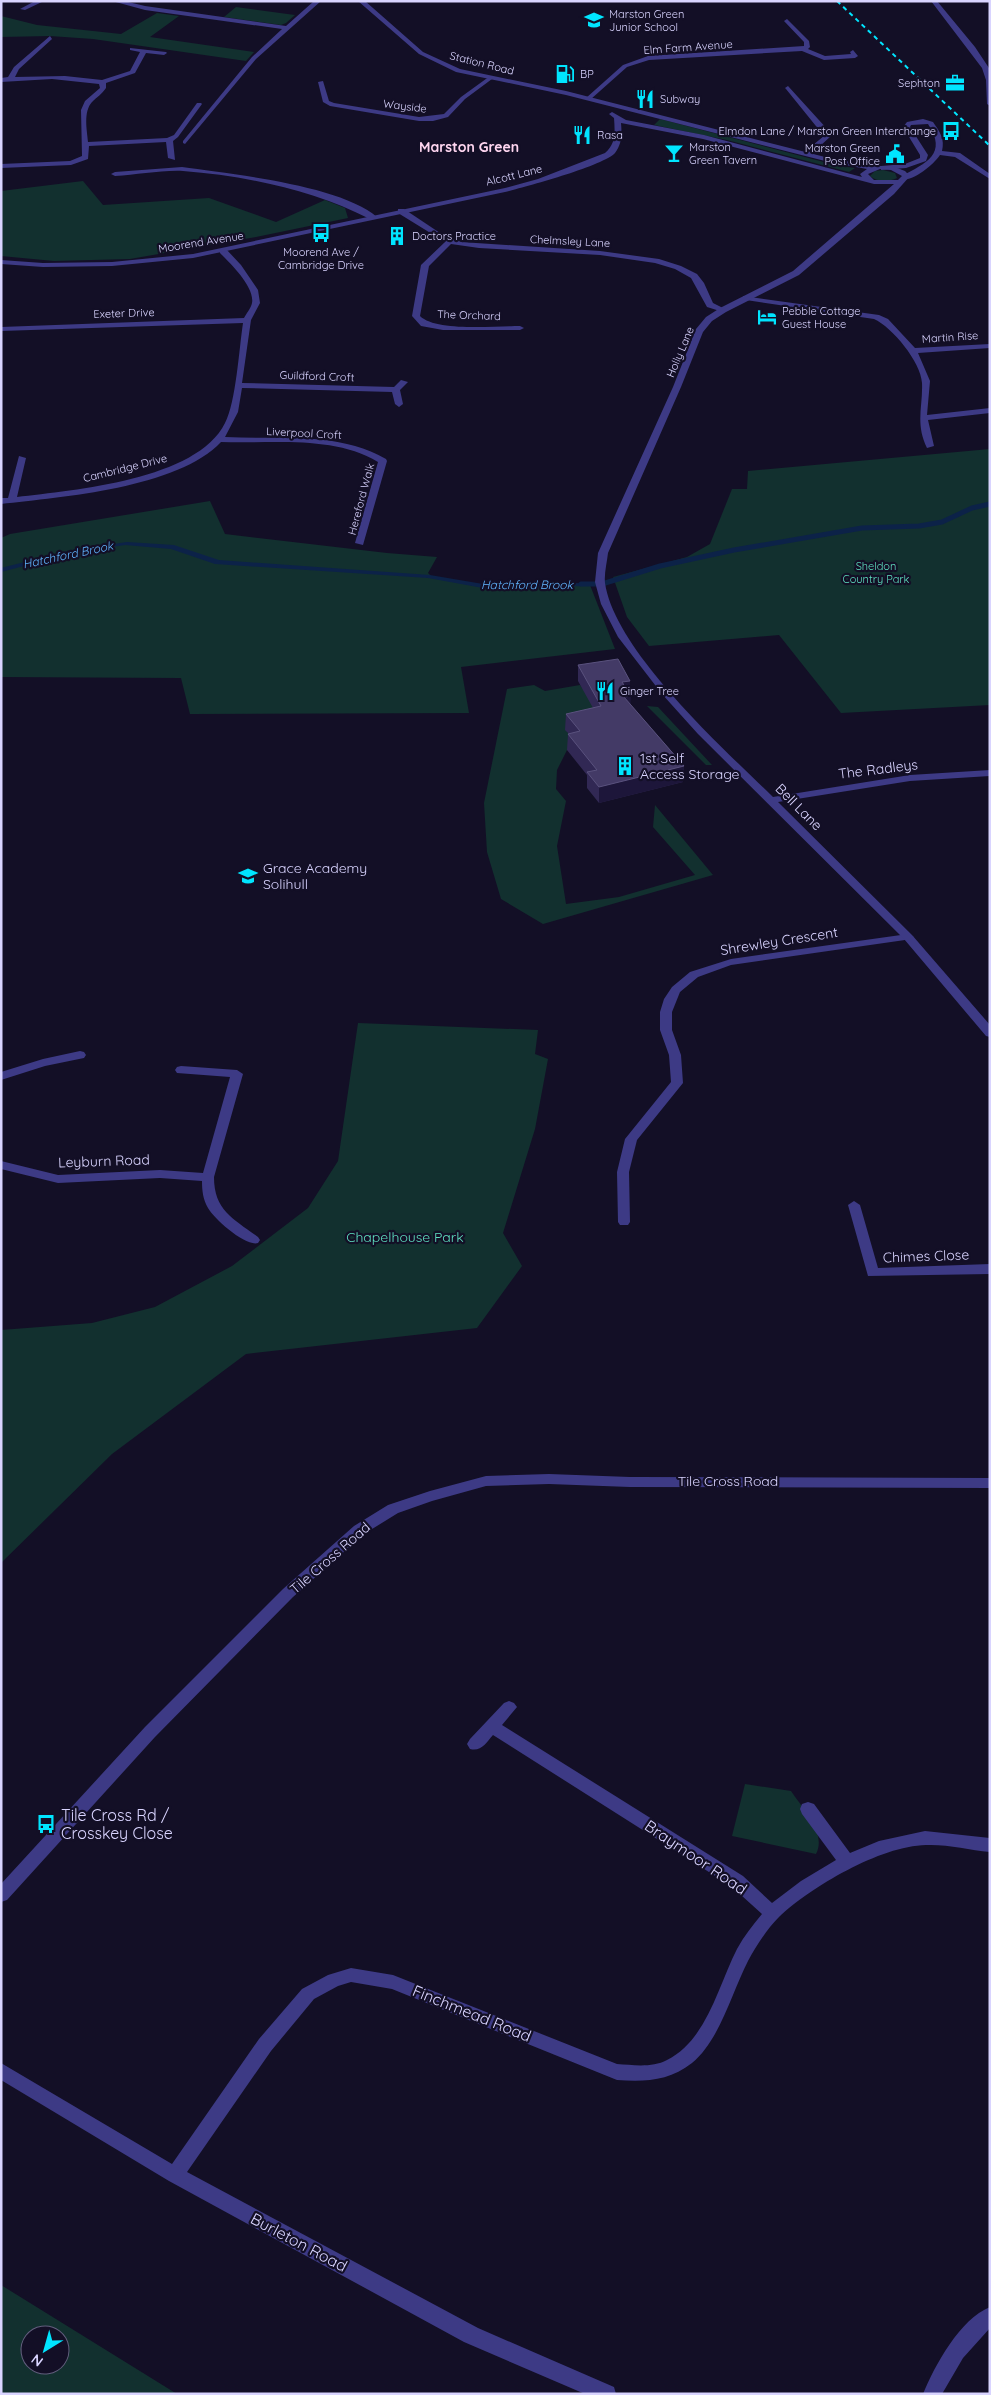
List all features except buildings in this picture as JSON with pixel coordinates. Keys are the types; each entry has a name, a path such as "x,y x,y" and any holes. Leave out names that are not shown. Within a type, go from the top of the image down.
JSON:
{"street":[{"path":"22,9 41,1"},
{"path":"185,142 254,58 318,1"},
{"name":"Station Road","path":"361,1 421,53 438,63 458,71 589,98 806,154 880,168"},
{"path":"934,1 974,52 989,76 990,104"},
{"path":"118,2 145,8 287,28"},
{"path":"787,21 807,42 806,47 803,49"},
{"path":"782,30 794,29"},
{"path":"10,79 16,68 47,40 31,41"},
{"path":"132,49 164,54"},
{"name":"Elm Farm Avenue","path":"589,98 625,66 640,60 803,49 824,58 855,56 853,52"},
{"path":"1,80 44,78 102,82 133,72 144,50"},
{"name":"Wayside","path":"320,82 326,102 332,105 426,120 446,116 463,98 490,78"},
{"path":"1,166 71,163 85,157 87,144 84,109 88,102 99,94 103,88 102,82"},
{"path":"798,87 785,88 826,131 828,136 806,154"},
{"name":"Station Road","path":"589,98 624,122 776,155 872,181"},
{"path":"87,144 169,140 176,136 199,104"},
{"name":"Station Road","path":"616,117 637,110"},
{"path":"618,138 624,130 642,125 655,118 651,113"},
{"path":"616,117 618,138"},
{"path":"872,181 902,180 928,165 938,153 941,141 931,123 923,121 909,123 906,127 924,155 923,159 906,166 880,168 864,174 872,181 879,187 880,194 874,205"},
{"name":"Alcott Lane","path":"401,211 540,181 600,160 616,149 618,138"},
{"path":"169,140 172,158"},
{"path":"938,153 957,155 990,177"},
{"path":"116,174 182,166 268,181 301,189 343,202 373,217"},
{"path":"880,168 901,171 902,180"},
{"name":"Holly Lane","path":"600,582 603,553 677,386 699,330 709,319 723,310 796,272 891,192 902,180"},
{"name":"Moorend Avenue","path":"1,262 44,265 112,264 176,259 223,251 401,211"},
{"name":"Chelmsley Lane","path":"401,211 450,240 485,246 622,255 671,264 693,275 705,290 710,305 723,310"},
{"name":"The Orchard","path":"450,240 425,265 416,316 424,324 443,328 520,328"},
{"name":"Cambridge Drive","path":"1,501 68,492 157,474 187,463 206,452 219,439 230,425 238,385 247,320 256,303 254,290 238,267 223,251"},
{"path":"746,298 876,317 885,321 913,351 926,381 923,418 930,446"},
{"name":"Exeter Drive","path":"1,329 247,320"},
{"name":"Martin Rise","path":"913,351 990,346"},
{"path":"399,404 396,390 404,382"},
{"name":"Guildford Croft","path":"238,385 396,390"},
{"path":"923,418 990,410"},
{"name":"Liverpool Croft","path":"219,439 316,442 352,447 373,453 383,461"},
{"path":"12,500 22,458"},
{"name":"Hereford Walk","path":"360,543 383,461"},
{"name":"Bell Lane","path":"600,582 623,637 670,698 908,937 990,1033"},
{"name":"The Radleys","path":"771,800 910,778 990,773"},
{"name":"Shrewley Crescent","path":"624,1222 623,1172 631,1139 677,1082 675,1054 666,1027 666,1004 675,989 688,977 710,967 731,962 908,937"},
{"path":"1,1076 42,1062 80,1055"},
{"path":"181,1070 237,1074 208,1177 206,1192 213,1206 254,1240"},
{"name":"Leyburn Road","path":"1,1165 58,1179 160,1174 208,1177"},
{"name":"Chimes Close","path":"854,1205 873,1273 990,1269"},
{"name":"Tile Cross Road","path":"3,1890 150,1732 288,1593 359,1530 393,1509 430,1496 495,1481 549,1479 630,1482 990,1483"},
{"path":"475,1744 510,1707"},
{"name":"Braymoor Road","path":"492,1727 737,1880 772,1913"},
{"path":"808,1809 847,1862"},
{"path":"772,1913 807,1886 847,1862 879,1848 925,1838 990,1845"},
{"name":"Finchmead Road","path":"175,2175 265,2045 308,1994 334,1980 352,1975 394,1982 617,2072 639,2076 664,2070 672,2066 687,2057 704,2040 743,1953 772,1913"},
{"name":"Burleton Road","path":"1,2071 175,2175 471,2335 607,2394"},
{"path":"932,2394 940,2376 973,2329 990,2316"}],"green space":[{"path":"236,7 295,15 281,25 224,17"},
{"path":"157,13 179,16 150,37 254,52 246,61 93,39 50,36 1,37 1,16 37,25 121,34"},
{"path":"660,119 839,166 855,168 849,172 727,140 654,125"},
{"path":"883,170 895,173 897,178 883,181 870,176 875,171"},
{"path":"83,181 103,205 209,198 276,222 325,200 345,208 348,218 256,237 130,259 54,261 1,256 1,191"},
{"name":"Sheldon Country Park","path":"990,449 990,705 841,713 779,635 649,646 627,617 613,577 687,557 710,544 732,489 747,489 748,471"},
{"path":"210,501 225,534 437,557 428,573 432,577 480,587 590,585 615,649 461,667 469,713 190,714 181,678 1,677 1,538 10,534"},
{"path":"534,685 545,691 580,685 604,715 566,730 579,747 567,750 557,770 556,789 566,801 557,846 566,904 619,897 695,875 653,827 655,805 713,875 543,924 501,899 487,852 484,803 507,689"},
{"path":"647,706 658,707 712,765 706,765"},
{"name":"Chapelhouse Park","path":"358,1023 538,1030 535,1054 548,1059 535,1129 503,1233 522,1266 477,1328 246,1354 112,1454 1,1563 1,1330 92,1323 155,1307 232,1266 308,1208 338,1161"},
{"path":"745,1784 791,1791 807,1813 816,1830 819,1846 816,1854 732,1836"},
{"path":"1,2285 66,2325 20,2325 20,2375 70,2375 70,2328 177,2394 1,2394"}],"water":[{"path":"127,542 174,545 219,560 430,575 483,584 589,583 590,586 483,588 428,578 215,564 171,549 125,545 74,553 1,572 1,568 72,550"}],"waterway":[{"name":"Hatchford Brook","path":"581,584 602,584 660,566 734,550 862,528 919,526 942,522 972,508 990,504"}],"railway":[{"path":"837,1 990,146"}],"place":[{"name":"Marston Green Junior School","path":"594,20"},
{"name":"BP","path":"565,74"},
{"name":"Sephton","path":"955,83"},
{"name":"Subway","path":"645,99"},
{"name":"Elmdon Lane / Marston Green Interchange","path":"951,131"},
{"name":"Rasa","path":"582,135"},
{"name":"Marston Green Tavern","path":"674,153"},
{"name":"Marston Green Post Office","path":"895,154"},
{"name":"Moorend Ave / Cambridge Drive","path":"321,233"},
{"name":"Doctors Practice","path":"397,236"},
{"name":"Pebble Cottage Guest House","path":"767,317"},
{"name":"Ginger Tree","path":"605,691"},
{"name":"1st Self Access Storage","path":"625,766"},
{"name":"Grace Academy Solihull","path":"248,876"},
{"name":"Tile Cross Rd / Crosskey Close","path":"46,1824"}],"district":[{"name":"Marston Green","path":"469,147"}]}
